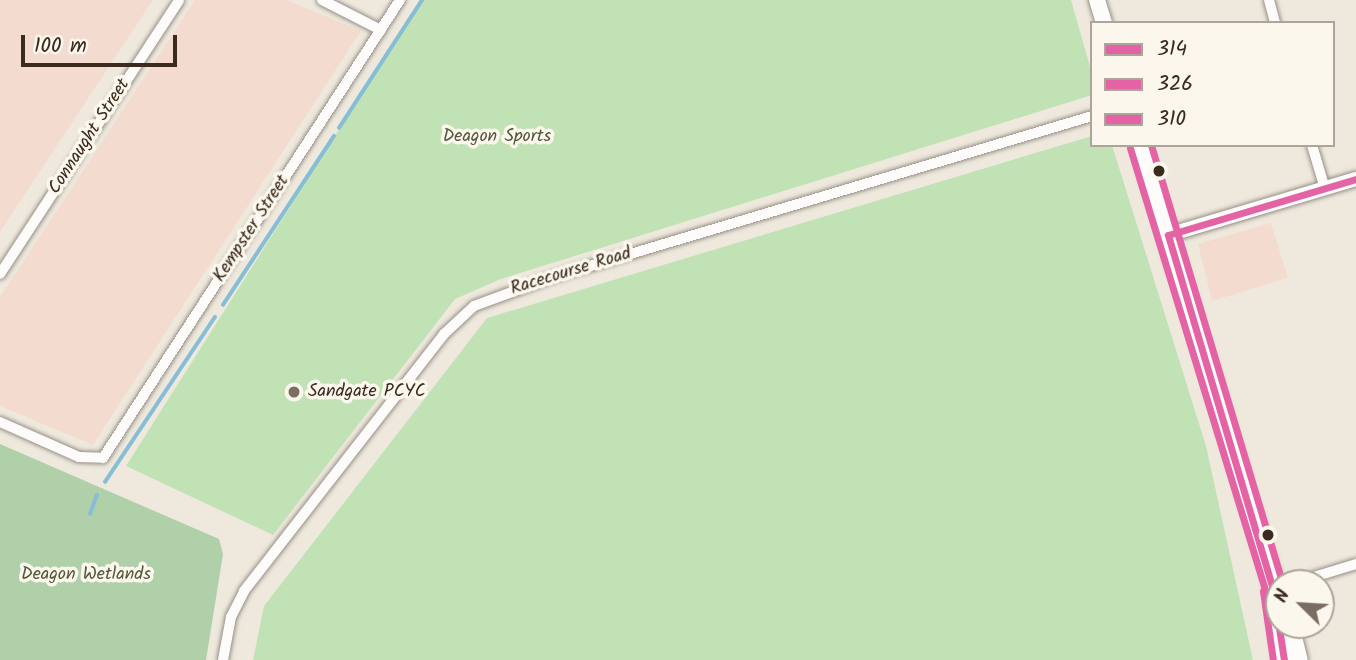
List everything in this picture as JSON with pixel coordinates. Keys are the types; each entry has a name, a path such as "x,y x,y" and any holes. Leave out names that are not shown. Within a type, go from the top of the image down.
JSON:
{"main road":[{"path":"1097,0 1103,21"},
{"path":"1141,147 1270,569"},
{"path":"1282,639 1284,660"},
{"path":"1295,639 1300,660"}],"street":[{"name":"Connaught Street","path":"0,274 179,0"},
{"path":"322,0 381,30"},
{"name":"Kempster Street","path":"0,422 79,457 103,458 400,0"},
{"path":"1269,0 1274,21"},
{"name":"Racecourse Road","path":"223,660 231,617 244,591 444,334 474,306 564,274 1090,117"},
{"path":"1313,147 1325,189"},
{"path":"1168,235 1356,179"},
{"path":"1335,570 1356,564"}],"shaded area":[{"path":"0,0 153,0 0,232"},
{"path":"195,0 287,0 361,31 93,445 0,406 0,297"},
{"path":"1271,223 1288,278 1212,301 1198,244"}],"green space":[{"name":"Deagon Sports","path":"421,0 1071,0 1090,67 1090,96 501,279 455,299 273,535 126,466"},
{"path":"1090,137 1090,147 1113,147 1206,446 1253,660 253,660 264,606 487,318"},
{"name":"Deagon Wetlands","path":"0,444 219,539 223,554 206,660 0,660"}],"waterway":[{"path":"339,128 422,0"},
{"path":"223,305 334,136"},
{"path":"105,482 215,317"},
{"path":"90,514 97,495"}],"transit line":[{"name":"310","path":"1152,147 1278,569"},
{"name":"326","path":"1130,148 1265,590"},
{"name":"314","path":"1168,235 1356,179"},
{"name":"314","path":"1168,235 1273,589 1284,660"},
{"name":"326","path":"1263,591 1273,660"}],"place":[{"name":"Sandgate PCYC","path":"294,392"}]}
